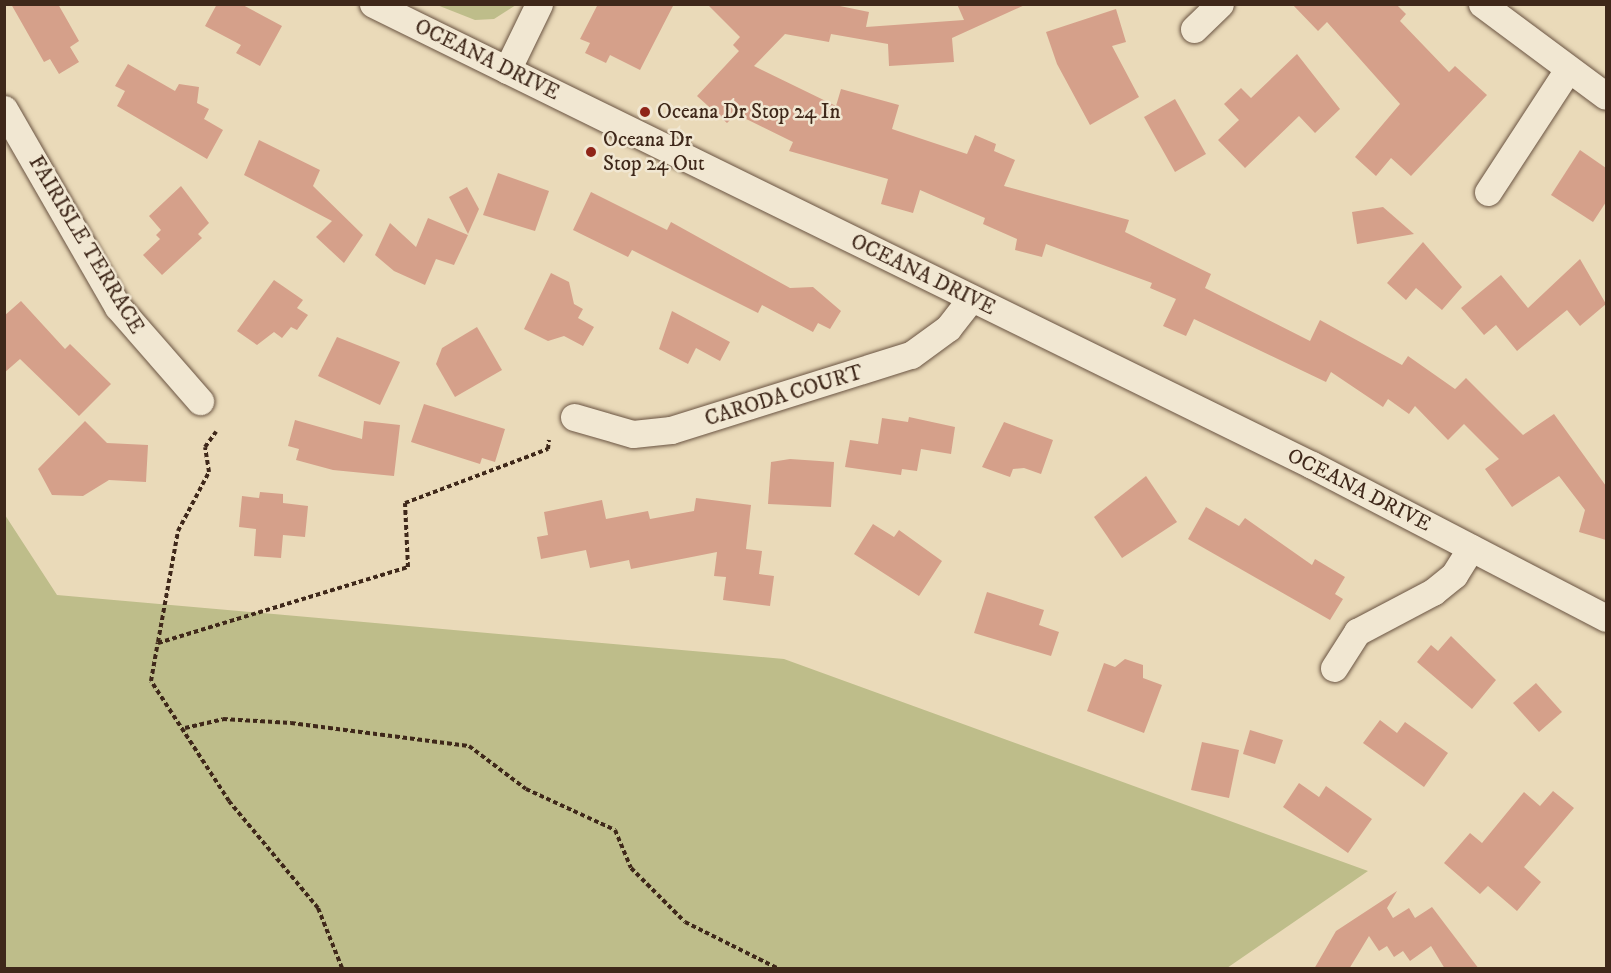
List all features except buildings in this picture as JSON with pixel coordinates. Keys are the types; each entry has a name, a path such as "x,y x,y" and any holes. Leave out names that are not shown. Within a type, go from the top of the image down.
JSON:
{"street":[{"name":"OCEANA DRIVE","path":"374,4 1471,548 1606,618"},
{"path":"507,70 540,4"},
{"path":"1194,29 1220,4"},
{"path":"1482,4 1567,71 1606,96"},
{"path":"1488,192 1567,71"},
{"name":"FAIRISLE TERRACE","path":"4,109 118,307 200,401"},
{"name":"CARODA COURT","path":"574,417 633,434 671,430 911,355 939,336 971,299"},
{"path":"1334,668 1357,633 1433,592 1454,575 1471,548"}],"path":[{"path":"216,432 204,447 209,472 178,531 151,681 185,728 229,801 318,908 342,969"},
{"path":"158,643 408,567 405,503 548,449 549,440"},
{"path":"185,728 223,719 291,723 469,746 526,789 615,830 631,868 685,922 777,969"}],"shaded area":[{"path":"437,5 516,5 494,19 475,20"},
{"path":"5,515 57,595 784,659 1368,871 1227,968 5,968"}],"place":[{"name":"Oceana Dr Stop 24 In","path":"645,112"},
{"name":"Oceana Dr Stop 24 Out","path":"591,152"}]}
